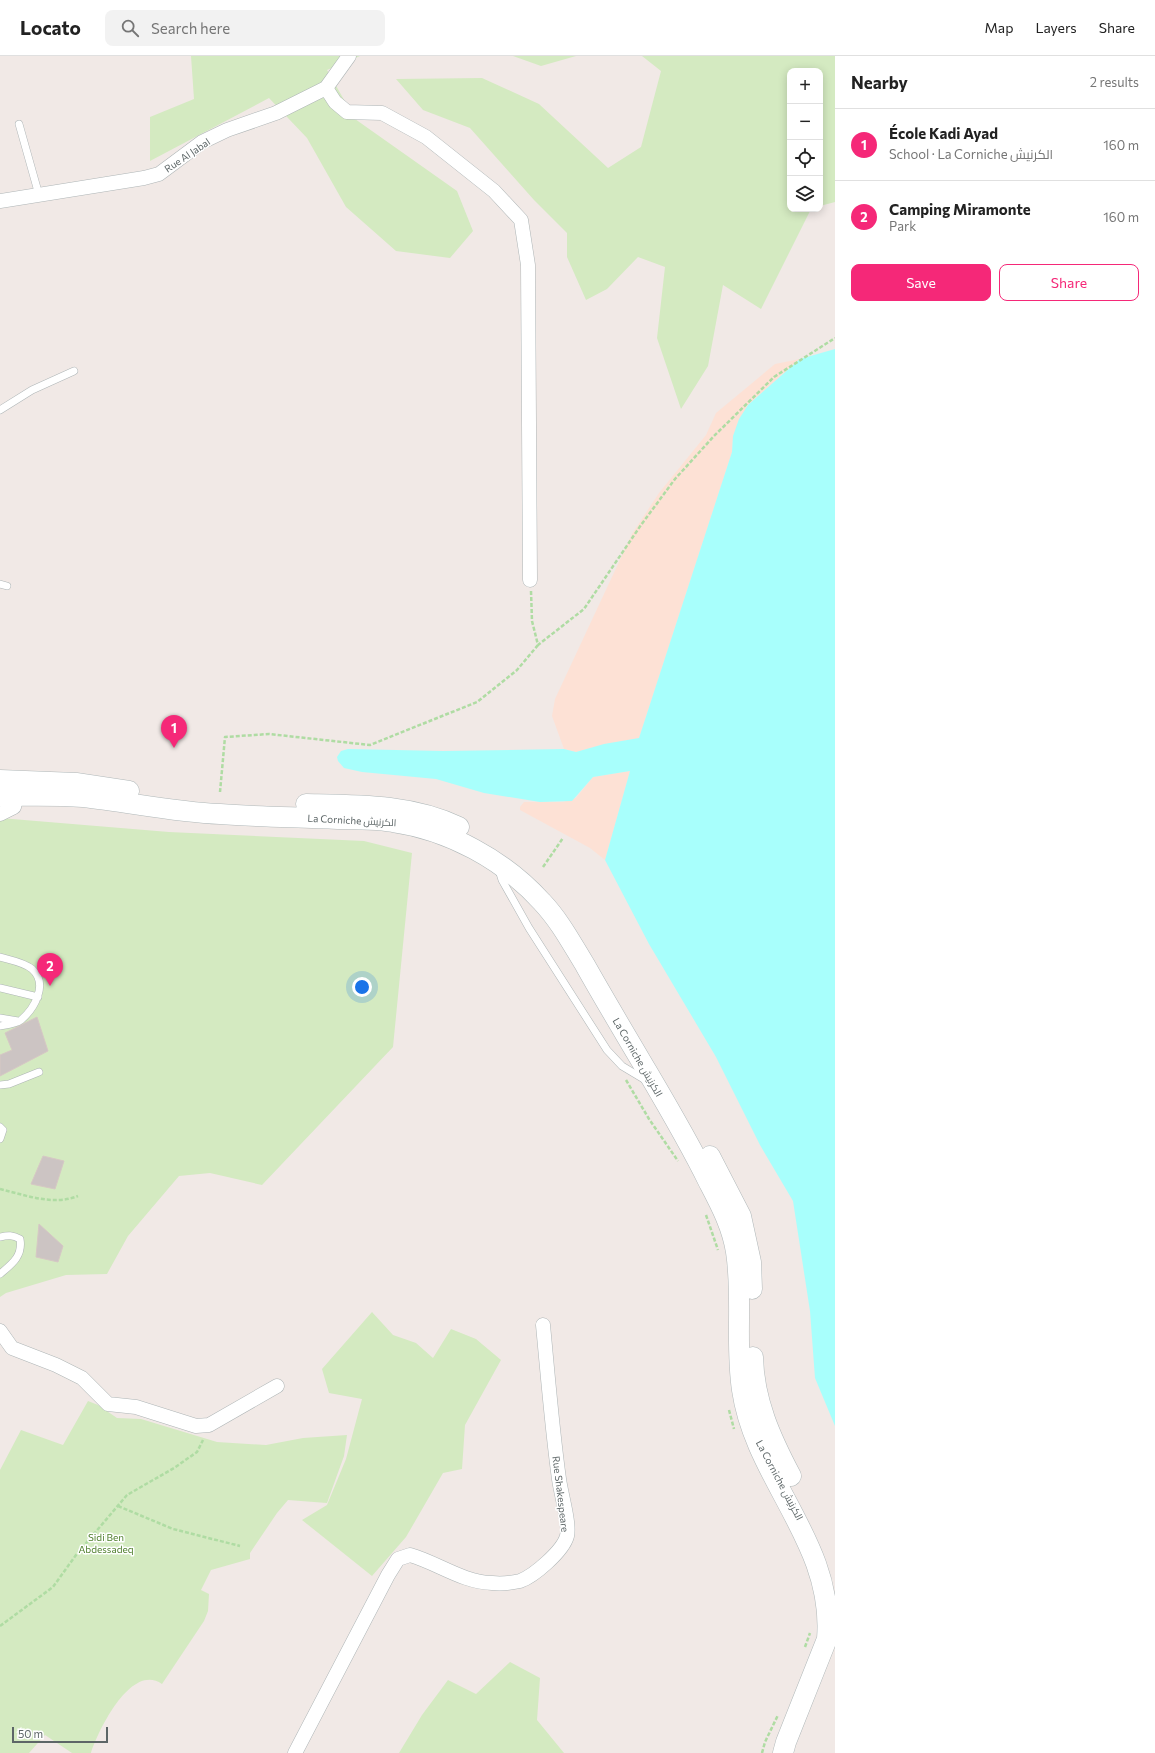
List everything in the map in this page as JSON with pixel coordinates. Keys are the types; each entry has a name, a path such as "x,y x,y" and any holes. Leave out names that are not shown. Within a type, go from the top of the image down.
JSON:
{"main road":[{"name":"La Corniche الكرنيش","path":"0,780 13,791 81,797 219,814 391,822 425,829 461,842 498,864 526,886 540,900 564,931 655,1084 699,1162 728,1221 736,1251 739,1282 742,1390 747,1414 764,1454 817,1550 825,1570 829,1586 831,1606 827,1639 788,1736 783,1753"},
{"name":"La Corniche الكرنيش","path":"13,791 100,786 200,800 347,805 405,809 429,815 478,837 508,855 532,873 551,891 566,911 616,991 716,1167 741,1216 751,1262 754,1364 756,1390 760,1406 780,1457 825,1537"},
{"path":"797,1753 835,1655"}],"street":[{"name":"Rue Al Jabal","path":"0,201 144,178 159,174 202,142 227,130 276,113 326,88 349,56"},
{"path":"326,88 336,102 347,112 382,113 426,137 494,191 521,220 528,265 530,580"},
{"path":"0,814 14,807 13,791"},
{"name":"Rue Shakespeare","path":"295,1753 388,1575 398,1559 410,1555 462,1578 482,1582 510,1582 520,1581 531,1575 558,1552 564,1543 568,1528 558,1478 543,1326"},
{"path":"0,1331 12,1348 56,1365 82,1378 108,1404 136,1407 196,1426 209,1425 277,1386"}],"lane":[{"path":"19,124 39,195"},
{"path":"0,410 32,390 74,371"},
{"path":"498,864 502,880 526,923 614,1059 631,1073 655,1084"},
{"path":"0,957 33,970 39,980 38,998 20,1021 0,1026"},
{"path":"0,988 38,998"},
{"path":"0,1018 20,1021"},
{"path":"0,1085 9,1084 39,1072"},
{"path":"0,1127 3,1130 0,1139"},
{"path":"0,1237 9,1235 16,1236 20,1239 21,1246 20,1254 14,1262 0,1274"}],"path":[{"path":"220,792 225,737 269,734 370,745 477,702 517,670 538,645 584,609 674,479 714,436 774,377 835,338"},
{"path":"530,580 532,621 538,645"},
{"path":"543,867 563,838"},
{"path":"614,1059 649,1119 680,1164"},
{"path":"0,1189 48,1200 66,1201 78,1196"},
{"path":"705,1213 720,1257"},
{"path":"0,1626 54,1587 76,1555 127,1495 174,1468 197,1452 203,1440"},
{"path":"118,1506 173,1529 240,1546"}],"green space":[{"path":"191,56 360,56 327,70 355,119 457,191 473,231 450,258 396,251 346,207 307,138 269,98 150,161 150,117 194,99"},
{"path":"513,56 576,56 541,66"},
{"path":"642,56 835,56 835,202 823,205 823,68 787,68 787,212 810,212 761,309 723,285 708,366 681,409 657,338 665,267 638,257 607,289 586,300 567,257 567,233 534,200 470,128 423,110 396,79 482,78 539,104 608,168 641,147 661,71"},
{"path":"0,818 169,832 364,841 412,853 393,1047 262,1185 210,1173 179,1176 128,1236 107,1274 66,1275 6,1293 0,1297"},
{"path":"372,1312 393,1335 416,1343 433,1358 451,1329 476,1339 501,1360 465,1425 462,1469 443,1473 406,1537 372,1576 302,1520 327,1505 346,1459 362,1399 329,1393 322,1369"},
{"name":"Sidi Ben Abdessadeq","path":"88,1401 98,1405 117,1418 141,1419 217,1442 266,1445 303,1438 347,1435 344,1456 327,1503 288,1500 277,1513 250,1553 250,1559 211,1570 201,1590 209,1594 208,1611 204,1621 162,1684 150,1680 139,1682 128,1690 108,1716 91,1753 72,1753 45,1735 29,1753 0,1753 0,1470 21,1430 63,1445"},
{"path":"510,1662 540,1678 537,1720 564,1753 399,1753 422,1715 448,1680 476,1694"}],"sand":[{"path":"800,359 748,405 733,436 732,452 639,738 576,752 564,749 552,716 555,699 632,534 659,493 706,435 716,413 775,364"},
{"path":"630,771 605,860 590,848 520,810 520,807 524,802 563,802 576,798 593,777"}],"water":[{"path":"835,349 835,1426 815,1378 810,1311 793,1201 760,1145 716,1057 649,944 605,860 630,771 593,777 572,801 540,802 484,793 436,779 362,772 344,768 338,761 337,757 341,751 348,749 443,751 564,749 576,752 604,744 639,738 732,452 733,436 739,419 748,405 800,359"}],"building":[{"path":"37,1017 48,1051 0,1076 0,1055 12,1050 5,1033"},
{"path":"43,1156 64,1161 55,1189 31,1184"},
{"path":"39,1224 63,1246 58,1262 36,1257"}],"place":[{"name":"École Kadi Ayad","path":"174,748"},
{"name":"Camping Miramonte","path":"50,986"}]}
